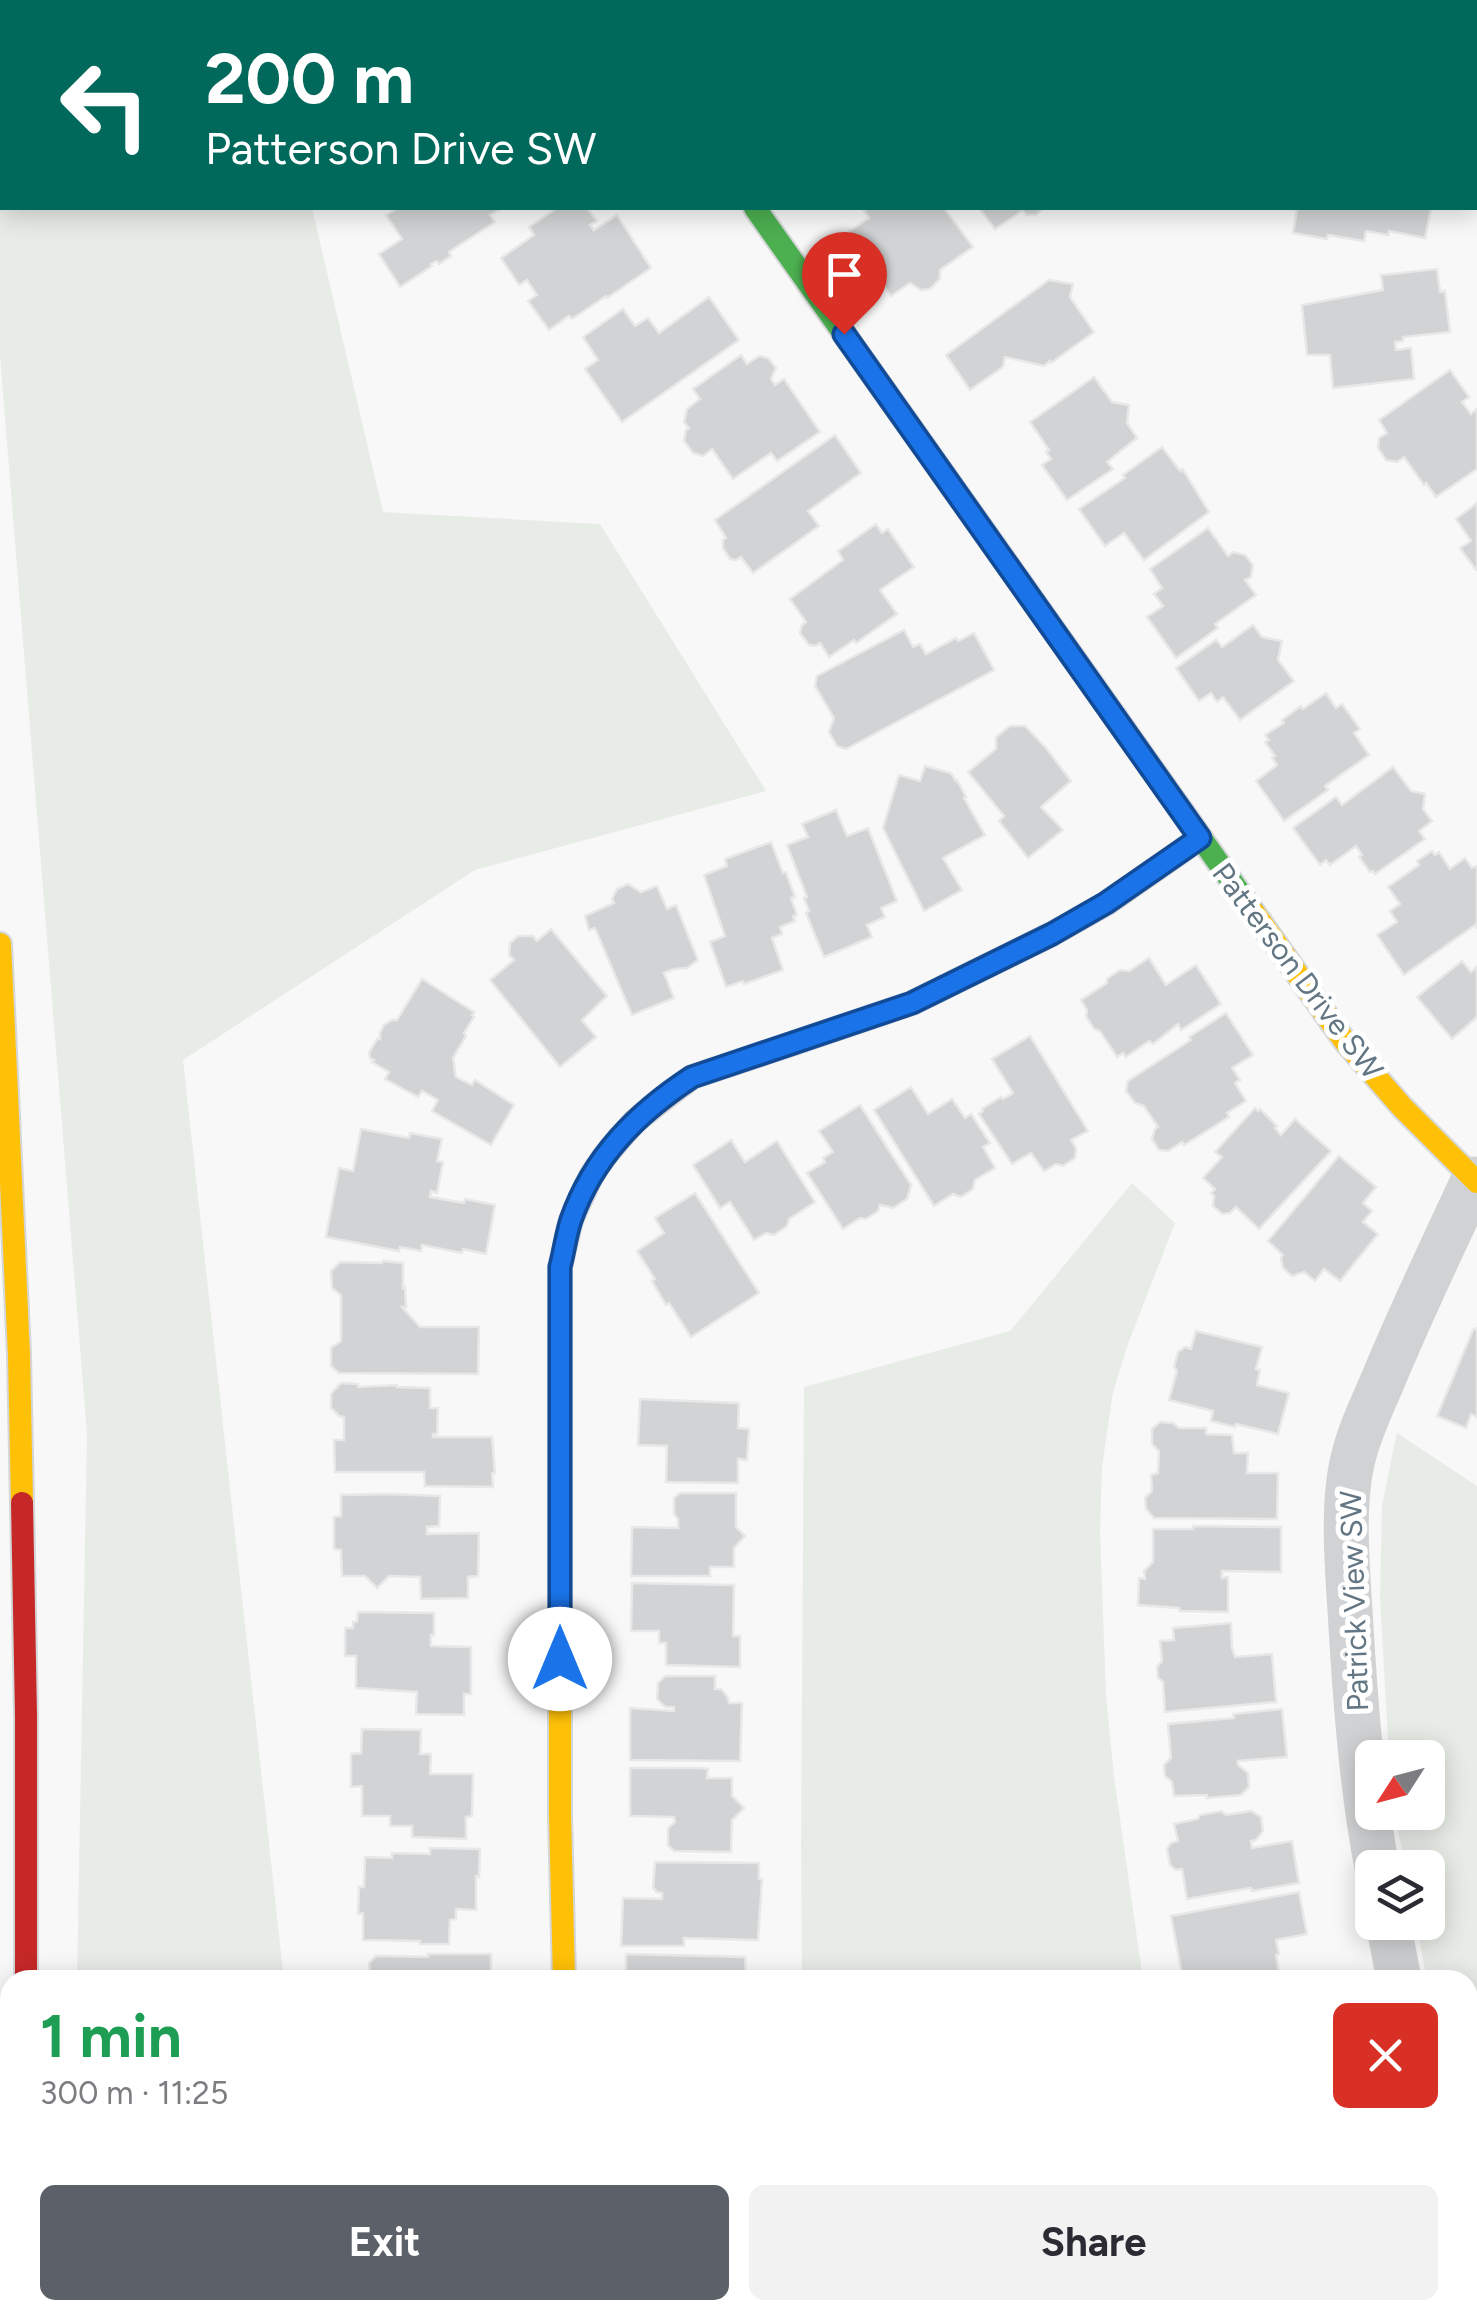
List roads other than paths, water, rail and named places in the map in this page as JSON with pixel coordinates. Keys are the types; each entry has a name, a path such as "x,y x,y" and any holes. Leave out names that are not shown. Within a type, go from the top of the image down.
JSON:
{"main road":[{"name":"Patterson Drive SW","path":"756,210 1344,1040 1402,1107 1476,1181"},
{"path":"564,1970 560,1267 570,1223 583,1190 624,1130 692,1077 912,1003 1052,934 1106,903 1200,838"},
{"path":"0,944 19,1354 26,1970"}],"street":[{"name":"Patrick View SW","path":"1374,1850 1356,1720 1348,1490 1353,1458 1399,1340 1476,1181"},
{"path":"1391,1940 1396,1970"}]}
